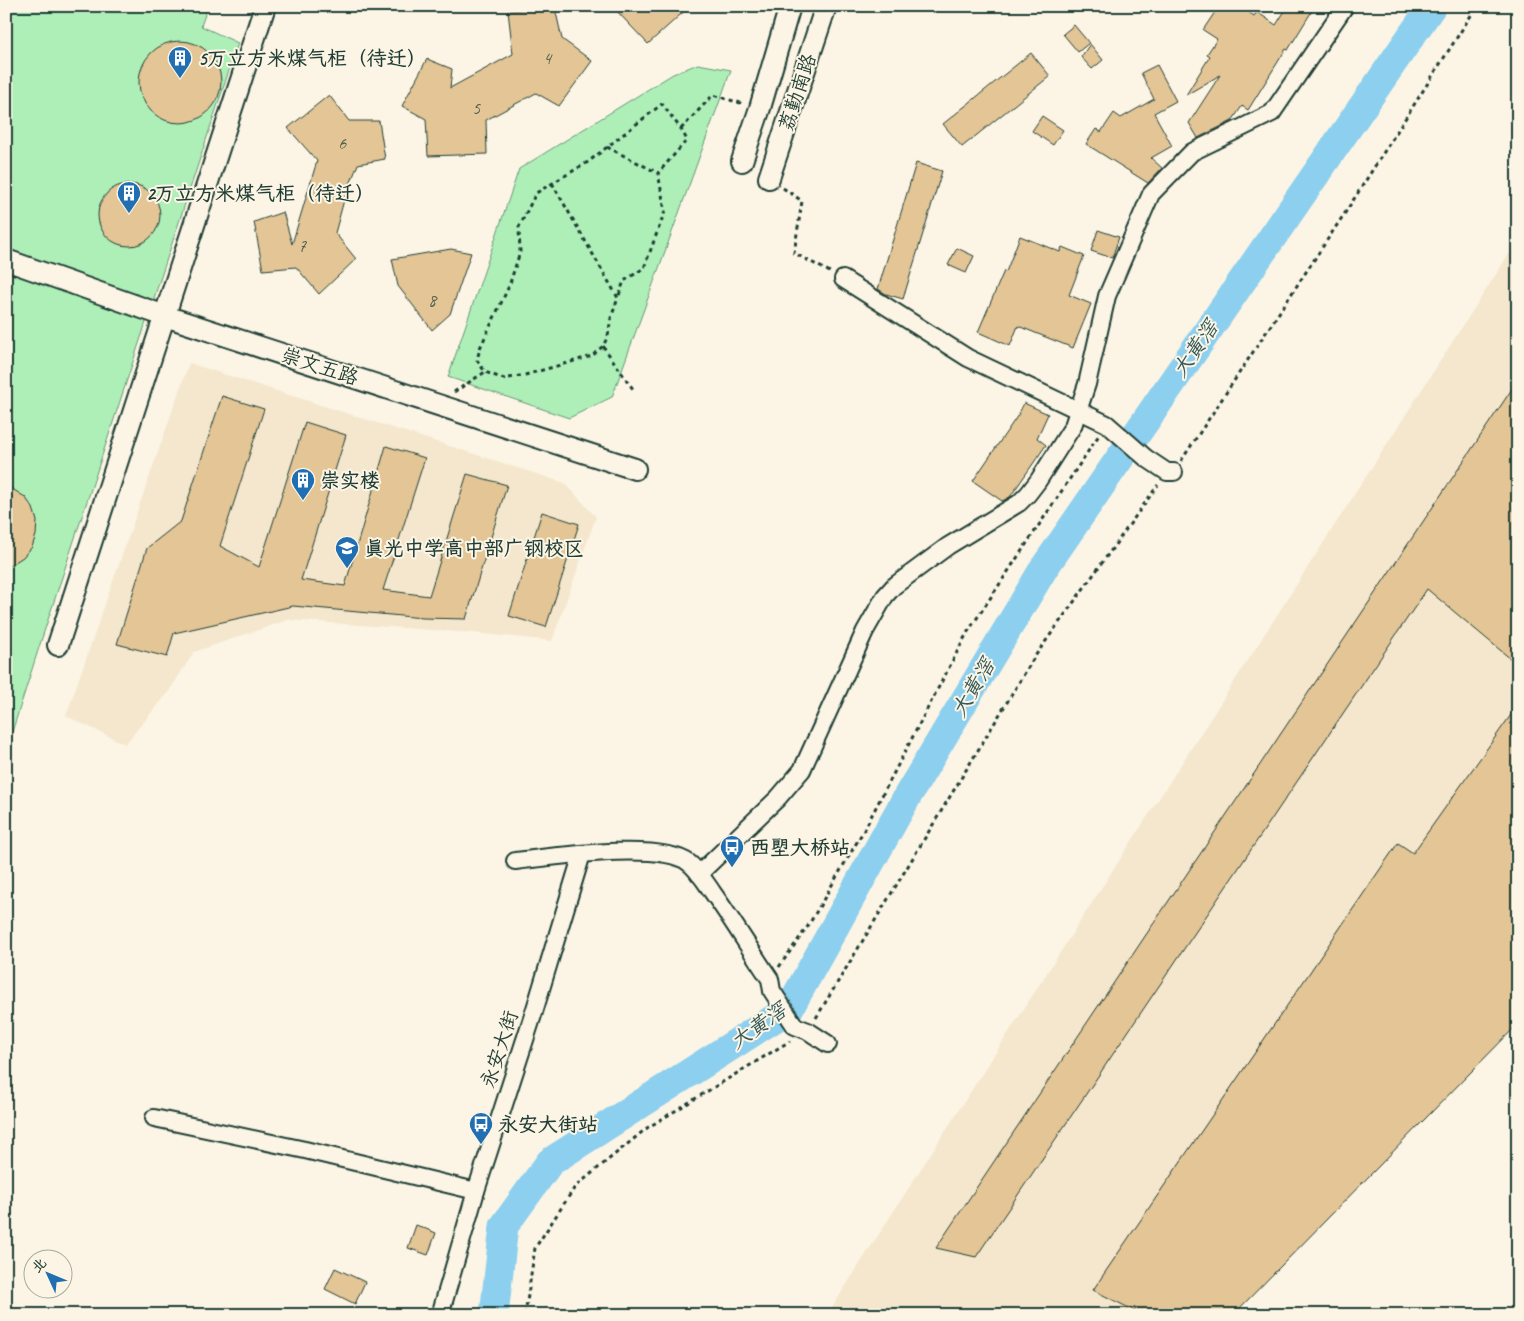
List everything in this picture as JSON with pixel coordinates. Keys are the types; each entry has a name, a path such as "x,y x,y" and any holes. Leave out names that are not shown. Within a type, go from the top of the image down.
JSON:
{"street":[{"path":"248,56 258,6"},
{"path":"58,645 265,6"},
{"name":"荔勤南路","path":"742,160 760,108 790,6"},
{"name":"荔勤南路","path":"769,178 826,6"},
{"path":"699,874 778,798 802,770 865,631 885,596 894,586 948,546 1019,503 1028,494 1064,442 1079,411 1107,296 1151,194 1192,152 1272,113 1345,6"},
{"name":"崇文五路","path":"6,260 165,316 635,468"},
{"path":"843,279 968,358 1107,424 1146,458 1171,472"},
{"path":"515,861 623,852 668,854 689,863 699,874 802,1029 828,1044"},
{"name":"永安大街","path":"440,1315 476,1191 534,1012 582,854"},
{"path":"154,1118 305,1150 476,1191"}],"path":[{"path":"525,1315 535,1248 575,1187 648,1128 774,1049 802,1029 1035,656 1171,472 1345,213 1476,6"},
{"path":"681,130 712,95 760,108"},
{"path":"662,104 687,140 658,173 665,210 644,268 624,281 611,318 608,336 603,346 592,356 525,375 504,379 485,372 477,360 480,348 509,286 520,252 519,227 536,193 588,162 662,104"},
{"path":"607,147 658,173"},
{"path":"769,178 802,201 794,252 843,279"},
{"path":"552,183 618,298"},
{"path":"603,346 633,389"},
{"path":"453,392 485,372"},
{"path":"771,985 864,830 967,633 1107,424"}],"shaded area":[{"path":"1518,240 1518,999 1214,1315 827,1315"},
{"name":"真光中学高中部广钢校区","path":"189,363 565,483 596,517 552,641 474,633 288,620 194,652 168,693 125,744 66,716"}],"green space":[{"path":"6,6 208,6 201,26 238,43 6,751"},
{"path":"698,64 731,70 612,397 569,418 448,377 519,169 673,74"}],"building":[{"path":"612,6 690,6 648,44"},
{"path":"1219,6 1240,6 1254,16 1257,12 1276,25 1288,6 1315,6 1248,110 1242,106 1232,121 1198,138 1189,123 1220,75 1186,95 1210,56 1207,54 1217,39 1203,30"},
{"path":"555,8 562,39 592,61 559,106 536,93 486,120 487,154 428,156 426,119 402,106 427,59 452,69 450,88 513,54 508,11"},
{"path":"1074,25 1089,43 1078,52 1063,34"},
{"name":"5万立方米煤气柜（待迁）","path":"180,41 196,45 209,53 217,66 221,82 217,98 209,111 196,119 180,123 164,119 151,111 143,98 139,82 143,66 151,53 164,45"},
{"path":"1090,44 1103,60 1092,69 1081,57"},
{"path":"1031,53 1050,76 962,147 943,124"},
{"path":"1157,65 1176,101 1154,113 1172,146 1151,158 1162,168 1148,183 1086,144 1096,129 1101,132 1114,113 1121,118 1154,99 1141,73"},
{"path":"329,95 349,121 379,121 385,159 358,164 344,200 335,233 356,259 319,294 296,267 263,270 254,222 283,212 292,244 317,161 288,128"},
{"path":"1042,116 1063,130 1053,145 1032,131"},
{"path":"916,163 942,171 903,299 886,294 878,289"},
{"name":"2万立方米煤气柜（待迁）","path":"129,184 146,189 151,193 155,198 160,215 155,232 151,237 146,241 129,246 112,241 107,237 103,232 98,215 103,198 107,193 112,189"},
{"path":"1098,230 1119,237 1112,258 1091,251"},
{"path":"1020,236 1060,252 1062,247 1084,256 1069,295 1091,304 1073,348 1018,326 1010,346 978,332 1004,271 1006,272"},
{"path":"957,248 974,256 966,273 948,265"},
{"path":"451,249 471,253 450,314 432,330 398,286 392,259"},
{"path":"1518,380 1518,665 1427,589 976,1257 936,1248"},
{"path":"222,396 264,409 220,546 259,567 305,422 346,435 301,580 345,586 386,446 425,458 383,590 429,596 467,474 507,485 466,619 423,618 293,606 174,633 167,657 117,644 147,548 181,521"},
{"path":"1024,403 1048,414 1037,438 1046,445 1010,497 1002,501 973,481 1018,415"},
{"path":"6,485 25,497 33,508 37,521 36,535 32,547 23,557 6,568"},
{"path":"542,512 579,524 546,627 509,616"},
{"path":"1518,705 1518,1024 1233,1315 1143,1315 1093,1290 1398,843 1413,853"},
{"path":"416,1225 436,1233 428,1255 408,1248"},
{"path":"335,1268 365,1282 355,1304 325,1289"}],"waterway":[{"name":"大黄滘","path":"494,1315 504,1226 550,1162 789,1009 908,795 1044,568 1432,6"}],"place":[{"name":"5万立方米煤气柜（待迁）","path":"180,79"},
{"name":"2万立方米煤气柜（待迁）","path":"129,214"},
{"name":"崇实楼","path":"303,501"},
{"name":"真光中学高中部广钢校区","path":"347,569"},
{"name":"西塱大桥站","path":"732,868"},
{"name":"永安大街站","path":"481,1145"}]}
